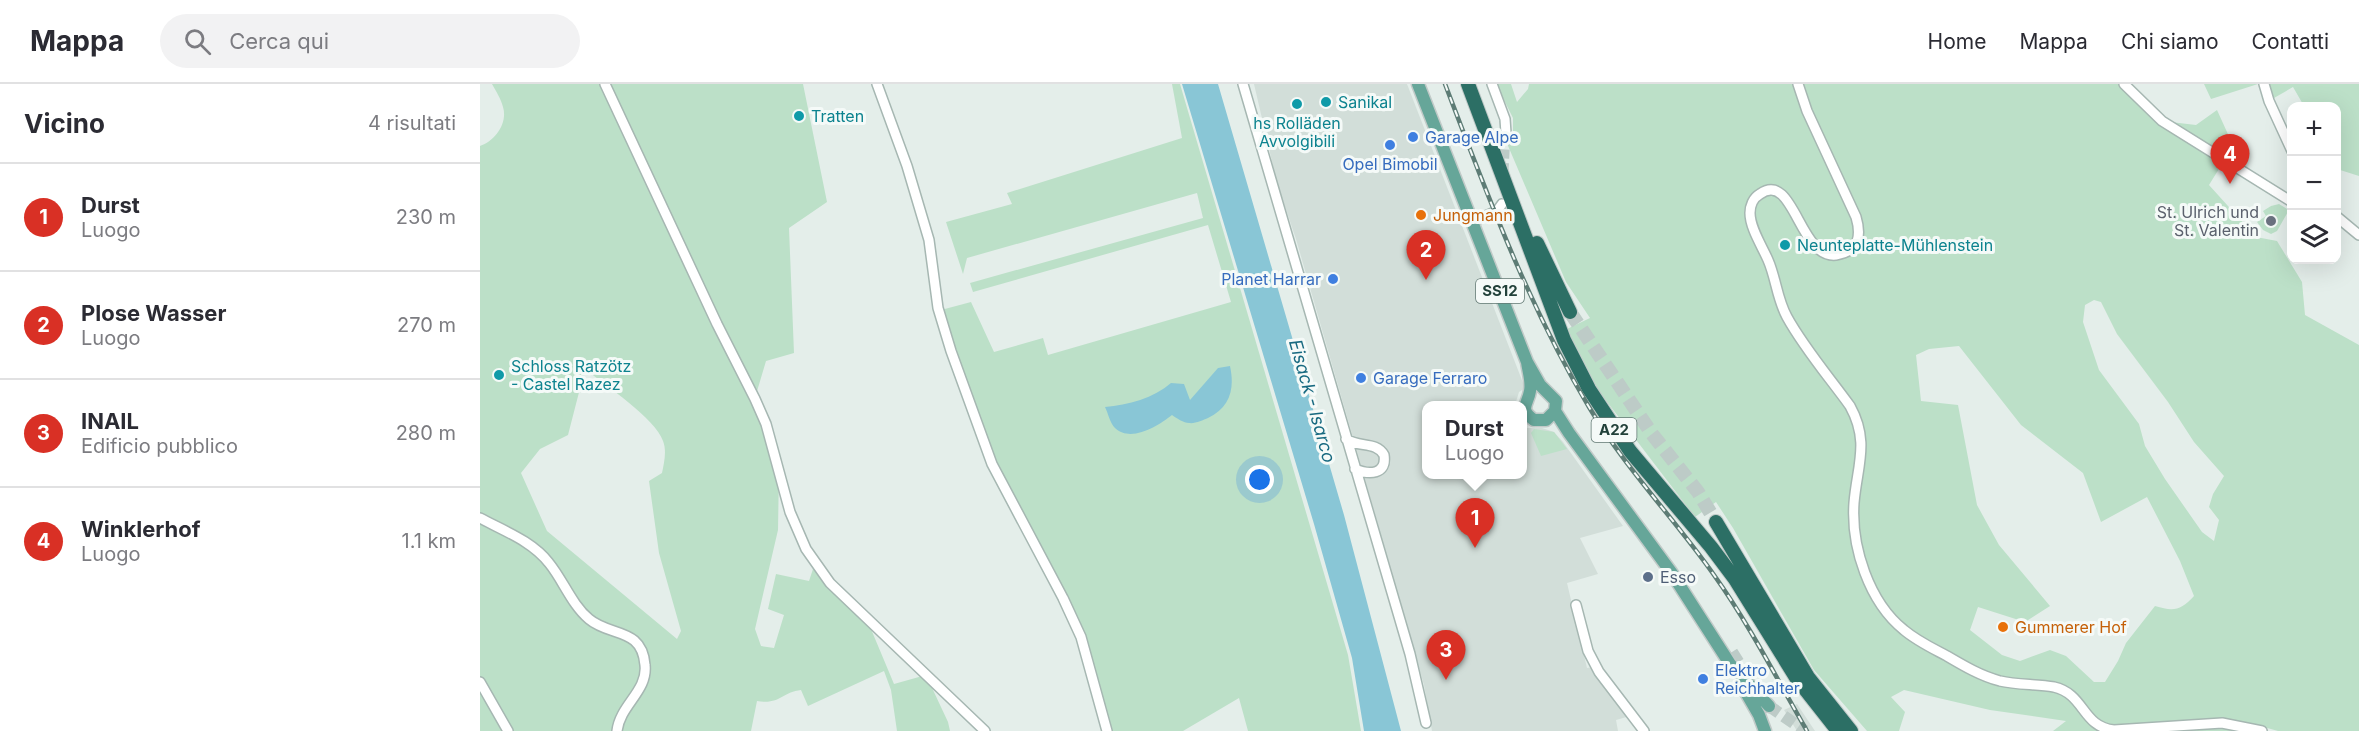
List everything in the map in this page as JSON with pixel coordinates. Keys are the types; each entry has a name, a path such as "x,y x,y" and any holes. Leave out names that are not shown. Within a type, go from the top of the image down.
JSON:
{"highway":[{"name":"A22","path":"1468,84 1564,340 1588,389 1630,451 1729,571 1797,679 1838,731"},
{"path":"1477,84 1533,235 1570,312"},
{"path":"1716,522 1808,677 1851,731"}],"main road":[{"name":"SS12","path":"1418,84 1474,221 1527,362 1546,391 1553,396 1556,411 1569,433 1620,502 1638,518 1679,570 1731,658"},
{"name":"SS12","path":"1526,401 1530,394 1527,362"},
{"path":"1530,394 1535,391 1546,391"},
{"name":"SS12","path":"1527,411 1528,415 1538,421 1546,420 1569,433"},
{"path":"1546,420 1556,411"},
{"path":"1731,658 1768,710 1772,731"},
{"path":"1731,658 1765,731"}],"street":[{"path":"605,84 766,424 790,512 806,549 830,583 985,731"},
{"path":"877,84 907,166 929,240 938,308 951,351 992,464 1063,598 1081,637 1107,731"},
{"path":"1242,84 1410,654 1426,723"},
{"path":"1492,84 1505,118 1506,133"},
{"path":"1798,84 1807,111 1856,217 1857,240 1852,249 1839,255 1821,251 1811,243 1788,200 1771,190 1760,194 1751,204 1750,215 1771,266 1787,317 1859,422 1862,435 1854,504 1854,525 1862,561 1879,602 1887,613 1918,640 1983,676 2002,682 2062,689 2074,697 2091,720 2100,727 2114,730 2222,723 2262,731"},
{"path":"2125,84 2162,121 2287,199"},
{"path":"2264,84 2269,101 2287,140"},
{"path":"1474,221 1497,211 1502,204"},
{"path":"2341,219 2359,235"},
{"path":"1346,440 1354,444 1375,446 1382,451 1385,459 1378,472 1369,474 1355,469"},
{"path":"1351,457 1368,446"},
{"path":"480,518 530,545 543,556 589,620 630,637 639,645 646,673 642,683 624,709 617,731"},
{"path":"1576,605 1588,651 1599,672 1644,731"},
{"path":"480,682 508,731"}],"shaded area":[{"path":"1254,84 1407,84 1525,388 1519,392 1516,401 1422,401 1422,479 1527,479 1527,428 1542,428 1554,432 1563,442 1623,526 1580,538 1598,574 1567,583 1587,668 1594,667 1630,716 1616,720 1618,731 1432,731 1424,685 1296,239 1277,183"},
{"path":"1797,704 1815,731 1797,731 1784,710"}],"green space":[{"path":"492,84 803,84 827,202 789,228 794,353 766,361 755,398 779,471 778,530 755,629 761,646 774,648 784,615 768,609 776,574 809,581 813,569 863,610 894,684 926,675 950,731 897,731 891,690 884,671 808,706 801,690 776,700 757,701 751,731 480,731 480,146 495,136 504,119 502,104","holes":["585,369 641,413 663,441 665,453 662,473 649,481 659,553 681,631 677,639 547,531 521,473 540,449 568,435"]},
{"path":"1172,84 1180,84 1348,655 1361,731 1248,731 1239,698 1183,731 1110,731 1095,673 996,462 941,310 971,302 994,352 1043,338 1048,355 1231,302 1208,225 973,292 970,283 1203,218 1197,193 967,258 963,274 946,222 1012,204 1007,193 1182,138"},
{"path":"1496,84 1511,84 1517,102 1528,89 1529,84 2124,84 2162,121 2196,125 2217,110 2237,154 2222,164 2209,185 2256,237 2277,241 2287,257 2287,264 2291,264 2302,282 2305,315 2359,345 2359,731 2278,731 2253,724 2241,729 2246,731 2053,731 2066,721 1990,710 1904,690 1891,697 1905,712 1899,731 1867,731 1814,670 1716,502 1695,517 1598,390 1567,329 1590,318 1566,282 1503,134 1513,134 1513,118","holes":["2094,300 2101,302 2117,334 2168,402 2194,442 2224,476 2213,494 2209,507 2219,520 2214,541 2202,532 2165,479 2145,446 2139,424 2099,370 2083,322 2085,305","1959,346 2021,425 2083,473 2101,522 2147,497 2180,561 2194,596 2181,607 2167,609 2155,606 2126,643 2105,682 2094,682 2066,656 2050,650 2020,661 2002,655 1970,630 1978,607 2025,622 2050,606 1999,545 1977,505 1958,405 1921,401 1916,355 1929,349"]},
{"path":"2204,84 2258,84 2211,99"},
{"path":"2262,84 2359,84 2359,176 2341,170 2341,102 2302,102 2293,87 2267,102"},
{"path":"2279,204 2287,209 2287,214 2277,231 2271,234 2263,230 2257,222 2266,216 2263,211"},
{"path":"1534,429 1554,432 1567,449 1541,456 1531,433"}],"water":[{"path":"1182,84 1218,84 1344,515 1401,731 1364,731 1352,658"},
{"path":"1230,366 1232,382 1229,396 1226,403 1208,418 1199,422 1187,423 1172,415 1152,428 1129,434 1115,428 1110,421 1105,407 1140,400 1157,393 1171,383 1184,384 1190,400 1218,368"}],"tunnel":[{"path":"1504,172 1506,133"},
{"path":"1570,312 1652,434 1698,492 1716,522"},
{"path":"1732,652 1751,682"},
{"path":"1769,706 1805,731"}],"railway":[{"path":"1445,84 1510,248 1567,368 1618,451 1699,554 1727,594 1807,731"}],"place":[{"name":"Sanikal","path":"1326,102"},
{"name":"hs Rolläden Avvolgibili","path":"1297,104"},
{"name":"Tratten","path":"799,116"},
{"name":"Garage Alpe","path":"1413,137"},
{"name":"Opel Bimobil","path":"1390,145"},
{"name":"Winklerhof","path":"2230,184"},
{"name":"Jungmann","path":"1421,215"},
{"name":"St. Ulrich und St. Valentin","path":"2271,221"},
{"name":"Neunteplatte-Mühlenstein","path":"1785,245"},
{"name":"Planet Harrar","path":"1333,279"},
{"name":"Plose Wasser","path":"1426,280"},
{"name":"Schloss Ratzötz - Castel Razez","path":"499,375"},
{"name":"Garage Ferraro","path":"1361,378"},
{"name":"Durst","path":"1475,548"},
{"name":"Esso","path":"1648,577"},
{"name":"Gummerer Hof","path":"2003,627"},
{"name":"Elektro Reichhalter","path":"1703,679"},
{"name":"INAIL","path":"1446,680"}],"water label":[{"name":"Eisack - Isarco","path":"1312,401"}]}
